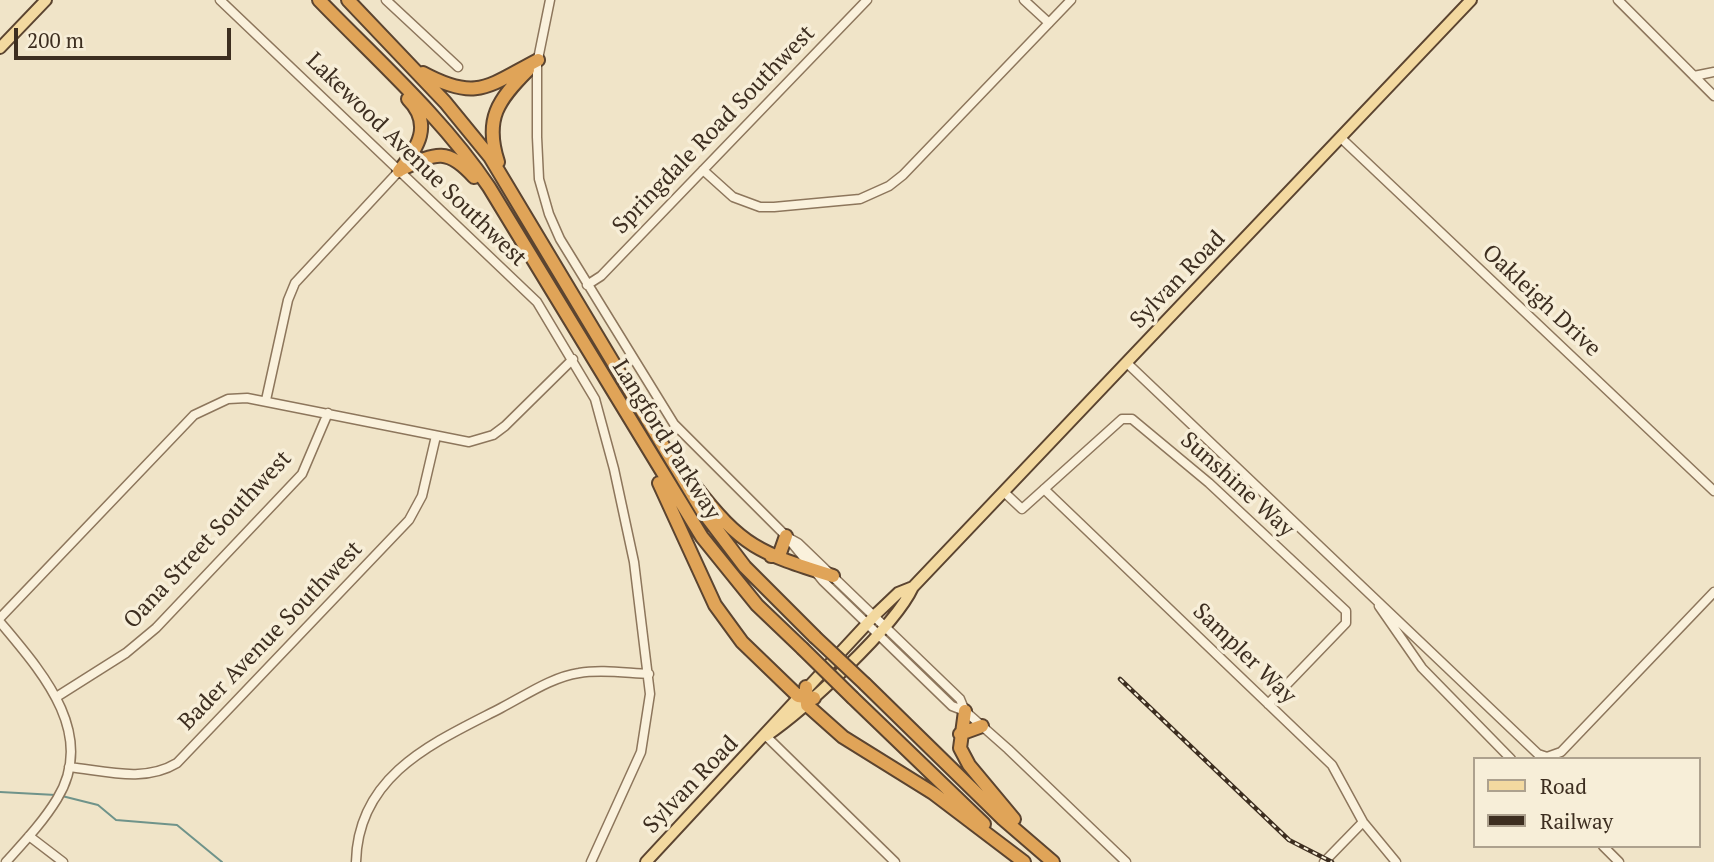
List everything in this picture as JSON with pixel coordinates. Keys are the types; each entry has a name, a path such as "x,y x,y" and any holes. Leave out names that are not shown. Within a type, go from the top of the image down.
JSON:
{"highway":[{"name":"Langford Parkway","path":"319,0 425,105 460,145 715,554 757,605 1025,862"},
{"name":"Langford Parkway","path":"348,0 471,132 502,174 701,509 729,548 815,637 1049,858"},
{"path":"370,52 380,68 417,108 422,124 417,148 399,171"},
{"path":"414,68 448,87 465,91 482,89 538,60"},
{"path":"502,174 492,139 496,111 509,89 538,60"},
{"path":"399,171 426,158 449,156 462,163 496,202"},
{"path":"627,416 715,605 743,642 806,697 843,737 933,793 1025,862"},
{"path":"665,448 726,525 747,543 771,556 832,576"},
{"path":"771,556 779,556 783,551 786,536"},
{"path":"965,711 960,748 969,765 1049,858"},
{"path":"960,734 982,726"}],"main road":[{"path":"0,48 46,0"},
{"name":"Sylvan Road","path":"646,862 766,736 880,629 906,601 913,587 1342,139 1471,0"},
{"name":"Sylvan Road","path":"806,697 871,620 898,593 913,587"}],"street":[{"name":"Lakewood Avenue Southwest","path":"220,0 537,302 595,399 634,562 649,674 649,713 641,752 591,862"},
{"path":"386,0 458,67"},
{"path":"550,0 538,60 540,179 549,214 587,285 674,424 786,536 814,570 871,620"},
{"name":"Springdale Road Southwest","path":"587,285 601,276 867,0"},
{"path":"1024,0 1049,23"},
{"path":"703,170 733,197 760,207 848,202 874,195 903,175 1071,0"},
{"path":"1618,0 1714,96"},
{"path":"1694,76 1714,72"},
{"name":"Oakleigh Drive","path":"1342,139 1714,491"},
{"path":"266,400 288,300 295,283 399,171"},
{"path":"6,862 58,799 69,767 68,729 58,696 0,620 194,415 228,399 266,400 469,442 493,435 573,359"},
{"path":"1128,364 1527,743 1547,757 1561,752 1714,592"},
{"name":"Oana Street Southwest","path":"58,696 134,648 174,609 302,474 328,413"},
{"name":"Sunshine Way","path":"1005,493 1022,509 1122,419 1128,417 1209,483 1272,540 1348,617 1268,704"},
{"name":"Bader Avenue Southwest","path":"69,767 144,776 162,772 177,763 409,520 422,496 436,436"},
{"name":"Sampler Way","path":"1044,489 1332,765 1363,822 1396,862"},
{"path":"786,536 798,543 880,629 960,699 965,711 1126,862"},
{"path":"1374,598 1388,623 1422,668 1509,757"},
{"path":"356,862 369,811 382,787 396,770 427,746 566,677 594,672 649,674"},
{"path":"766,736 895,862"},
{"path":"1324,862 1363,822"},
{"path":"29,836 63,862"},
{"path":"1604,848 1619,862"}],"waterway":[{"path":"0,792 56,795"},
{"path":"62,796 98,805 116,820 177,825 222,862"}],"railway":[{"path":"1120,679 1289,840 1332,862"}]}
